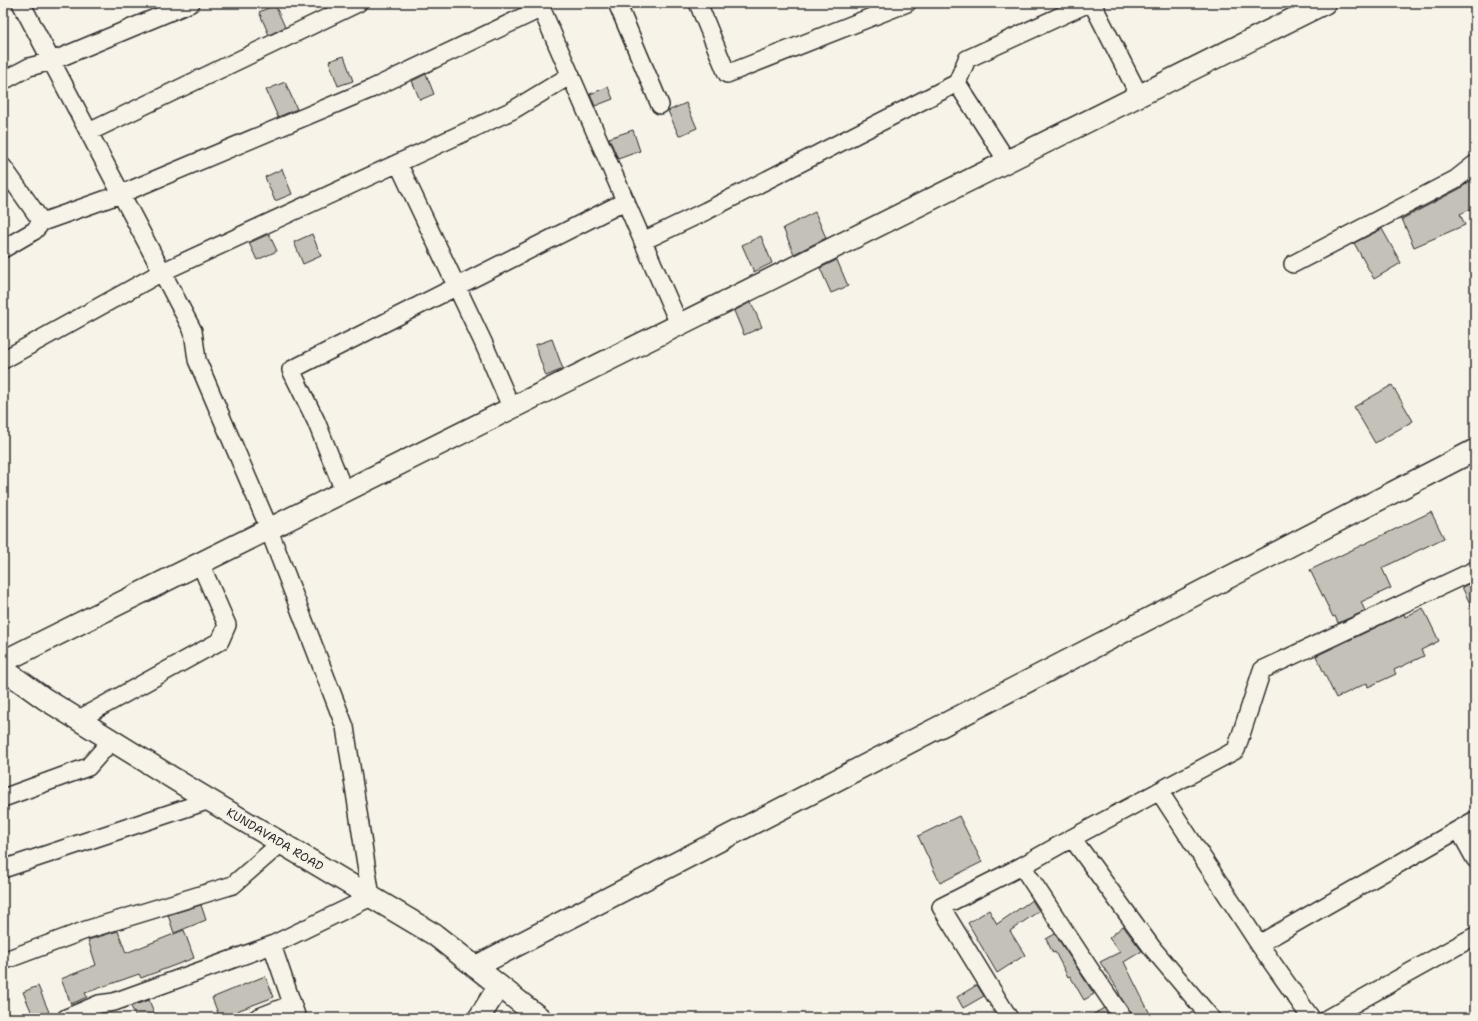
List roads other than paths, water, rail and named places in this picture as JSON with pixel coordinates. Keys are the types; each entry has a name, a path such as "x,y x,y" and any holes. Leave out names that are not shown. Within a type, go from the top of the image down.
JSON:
{"street":[{"path":"21,3 193,332 198,360 270,528 345,727 371,897 272,945 114,1002 99,1004 66,1018"},
{"path":"3,81 29,67 52,61 192,3"},
{"path":"89,132 358,3"},
{"path":"617,3 660,105"},
{"path":"698,3 727,74 907,3"},
{"path":"643,241 957,82 967,59 1089,3"},
{"path":"1092,3 1139,96"},
{"path":"6,663 200,563 1325,3"},
{"path":"3,250 34,230 42,222 122,194 371,89 540,5 679,324"},
{"path":"3,360 162,272 513,110 571,75"},
{"path":"957,82 1007,161"},
{"path":"398,163 483,342 512,409"},
{"path":"1292,264 1456,179 1475,164"},
{"path":"3,167 42,222"},
{"path":"344,491 316,421 291,370 626,202"},
{"path":"475,967 1475,450"},
{"path":"79,719 220,641 227,625 200,563"},
{"path":"1009,1018 941,908 1022,866 1236,750 1262,670 1475,570"},
{"name":"KUNDAVADA ROAD","path":"6,663 45,699 435,936 540,1018"},
{"path":"3,798 88,767 112,740"},
{"path":"1159,791 1259,944 1311,1018"},
{"path":"3,869 210,800"},
{"path":"1259,944 1475,820"},
{"path":"1459,830 1475,859"},
{"path":"1072,838 1153,949 1211,1018"},
{"path":"3,961 86,930 233,885 281,843"},
{"path":"1022,866 1123,1018"},
{"path":"1328,1018 1475,936"},
{"path":"257,1018 294,1011 272,945"},
{"path":"479,1018 500,986"}]}
